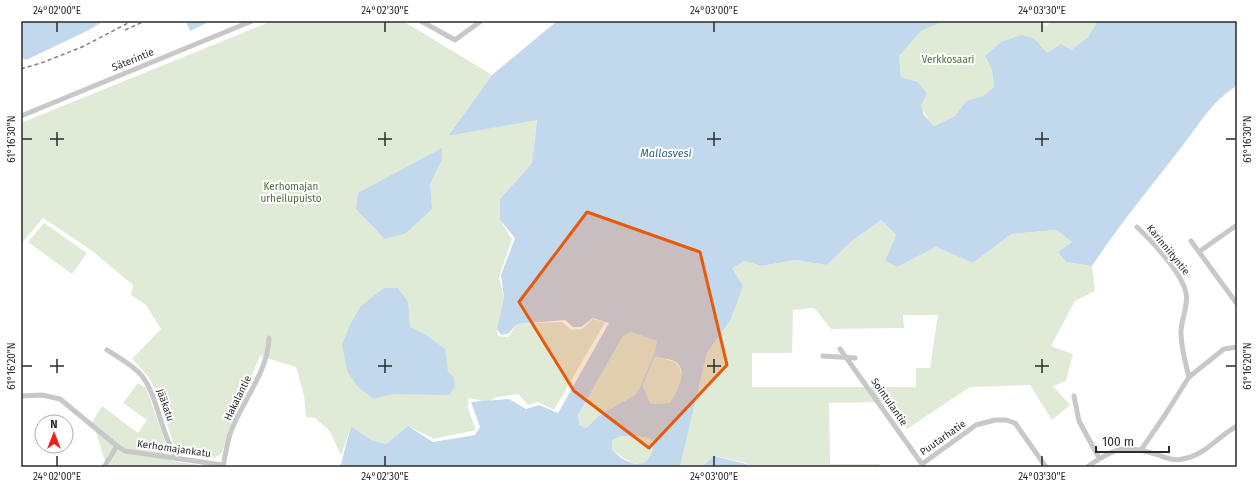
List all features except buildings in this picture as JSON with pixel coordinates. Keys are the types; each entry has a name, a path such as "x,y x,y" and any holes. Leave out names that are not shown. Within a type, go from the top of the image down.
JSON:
{"street":[{"name":"Säterintie","path":"21,116 252,21"},
{"path":"421,21 455,40 481,21"},
{"path":"1200,251 1237,225"},
{"name":"Karinniityntie","path":"1138,227 1156,246 1184,286 1187,294 1181,332 1182,352 1189,377"},
{"path":"1191,241 1235,297 1237,304"},
{"name":"Hakalantie","path":"223,466 230,434 258,377 266,357 270,338"},
{"path":"1141,450 1189,377 1224,349 1237,347"},
{"name":"Sointulantie","path":"840,348 923,465"},
{"name":"Jääkatu","path":"108,350 141,375 151,391 163,427 176,458"},
{"path":"823,356 855,358"},
{"name":"Kerhomajankatu","path":"21,396 42,395 60,399 125,451 223,466"},
{"path":"1074,396 1079,421 1100,458"},
{"name":"Puutarhatie","path":"923,465 976,425 995,420 1006,420 1015,423 1046,467"},
{"path":"1087,467 1109,452 1130,448 1174,460 1190,458 1205,450 1224,434 1237,426"},
{"path":"104,467 117,446"}],"highlighted area":[{"path":"587,212 700,252 727,365 649,448 574,391 519,302"}],"green space":[{"name":"Kerhomajan urheilupuisto","path":"272,21 403,21 492,75 448,136 537,119 532,163 500,199 500,220 512,239 499,277 504,297 497,329 498,336 508,337 517,324 562,322 571,330 582,329 593,319 605,322 554,410 538,402 528,405 518,394 497,397 486,403 468,398 468,408 476,430 434,439 408,426 386,444 371,440 351,426 341,455 329,430 315,418 306,417 304,396 296,367 260,356 228,433 222,453 214,458 184,453 173,442 155,389 148,376 132,359 161,329 146,305 131,295 133,285 91,250 43,218 21,244 21,123"},
{"name":"Verkkosaari","path":"945,21 1040,21 1047,26 1051,21 1096,21 1096,24 1088,37 1071,50 1047,53 1035,39 985,57 992,71 994,87 983,96 966,101 955,116 934,126 923,111 919,95 918,82 901,77 899,56 921,31"},
{"path":"881,220 896,235 885,261 897,267 936,247 973,263 1011,234 1056,230 1072,242 1066,262 1092,266 1095,291 1075,301 1051,346 1073,354 1066,381 1053,386 1070,405 1052,420 1030,385 970,387 907,429 885,402 829,403 830,464 879,464 881,467 749,467 746,463 715,456 702,467 680,467 707,353 730,321 731,268 744,261 762,266 795,260 827,265 852,241","holes":["814,308 831,329 904,328 903,315 938,315 930,368 916,368 916,387 752,387 752,353 792,353 793,310"]},
{"path":"44,223 87,253 72,274 28,242"},
{"path":"631,332 657,341 654,356 675,362 680,368 682,380 670,403 651,404 642,386 635,395 601,414 586,428 578,425 578,415 623,336"},
{"path":"138,383 146,388 172,461 199,465 199,467 107,467 95,430 89,427 102,406 138,433 147,420 123,403"},
{"path":"621,436 642,437 654,441 652,452 644,463 632,463 612,449 611,440"}],"water":[{"path":"21,21 104,21 87,31 26,60 21,57"},
{"path":"186,21 211,21 190,31"},
{"name":"Mallasvesi","path":"557,21 945,21 921,31 899,56 901,77 918,82 927,94 921,105 924,115 934,126 955,116 966,101 983,96 994,87 992,71 985,56 1001,42 1022,35 1035,39 1047,53 1061,44 1071,50 1088,37 1096,24 1096,21 1237,21 1237,86 1212,107 1124,221 1092,266 1066,262 1058,252 1072,242 1056,230 1011,234 973,263 936,247 897,267 885,261 896,235 881,220 852,241 827,265 795,260 762,266 744,261 732,268 743,286 730,321 707,353 680,467 336,467 341,464 351,426 371,440 386,444 408,426 433,442 475,435 480,427 471,402 509,399 526,409 539,405 558,413 609,323 593,318 581,327 573,327 565,320 517,324 508,334 501,335 497,329 504,297 501,275 515,238 500,220 500,199 532,163 537,120 448,136 492,75","holes":["631,332 657,341 654,356 674,361 680,366 680,382 670,403 651,404 642,385 635,395 601,414 586,428 579,425 578,415 623,336","621,436 642,437 654,441 651,453 646,461 639,464 633,463 625,460 617,454 612,449 612,440"]},
{"path":"442,148 442,159 430,184 432,209 406,233 385,239 356,209 358,193"},
{"path":"384,288 398,288 408,302 410,327 426,335 445,349 448,372 454,377 455,386 449,395 392,394 374,399 358,387 347,371 342,344 351,323 361,306"},
{"path":"714,456 746,464 749,467 702,467"}],"waterway":[{"path":"642,385 654,356"}],"railway":[{"path":"21,69 44,62 82,47 132,21"},
{"path":"125,30 145,21"}]}
